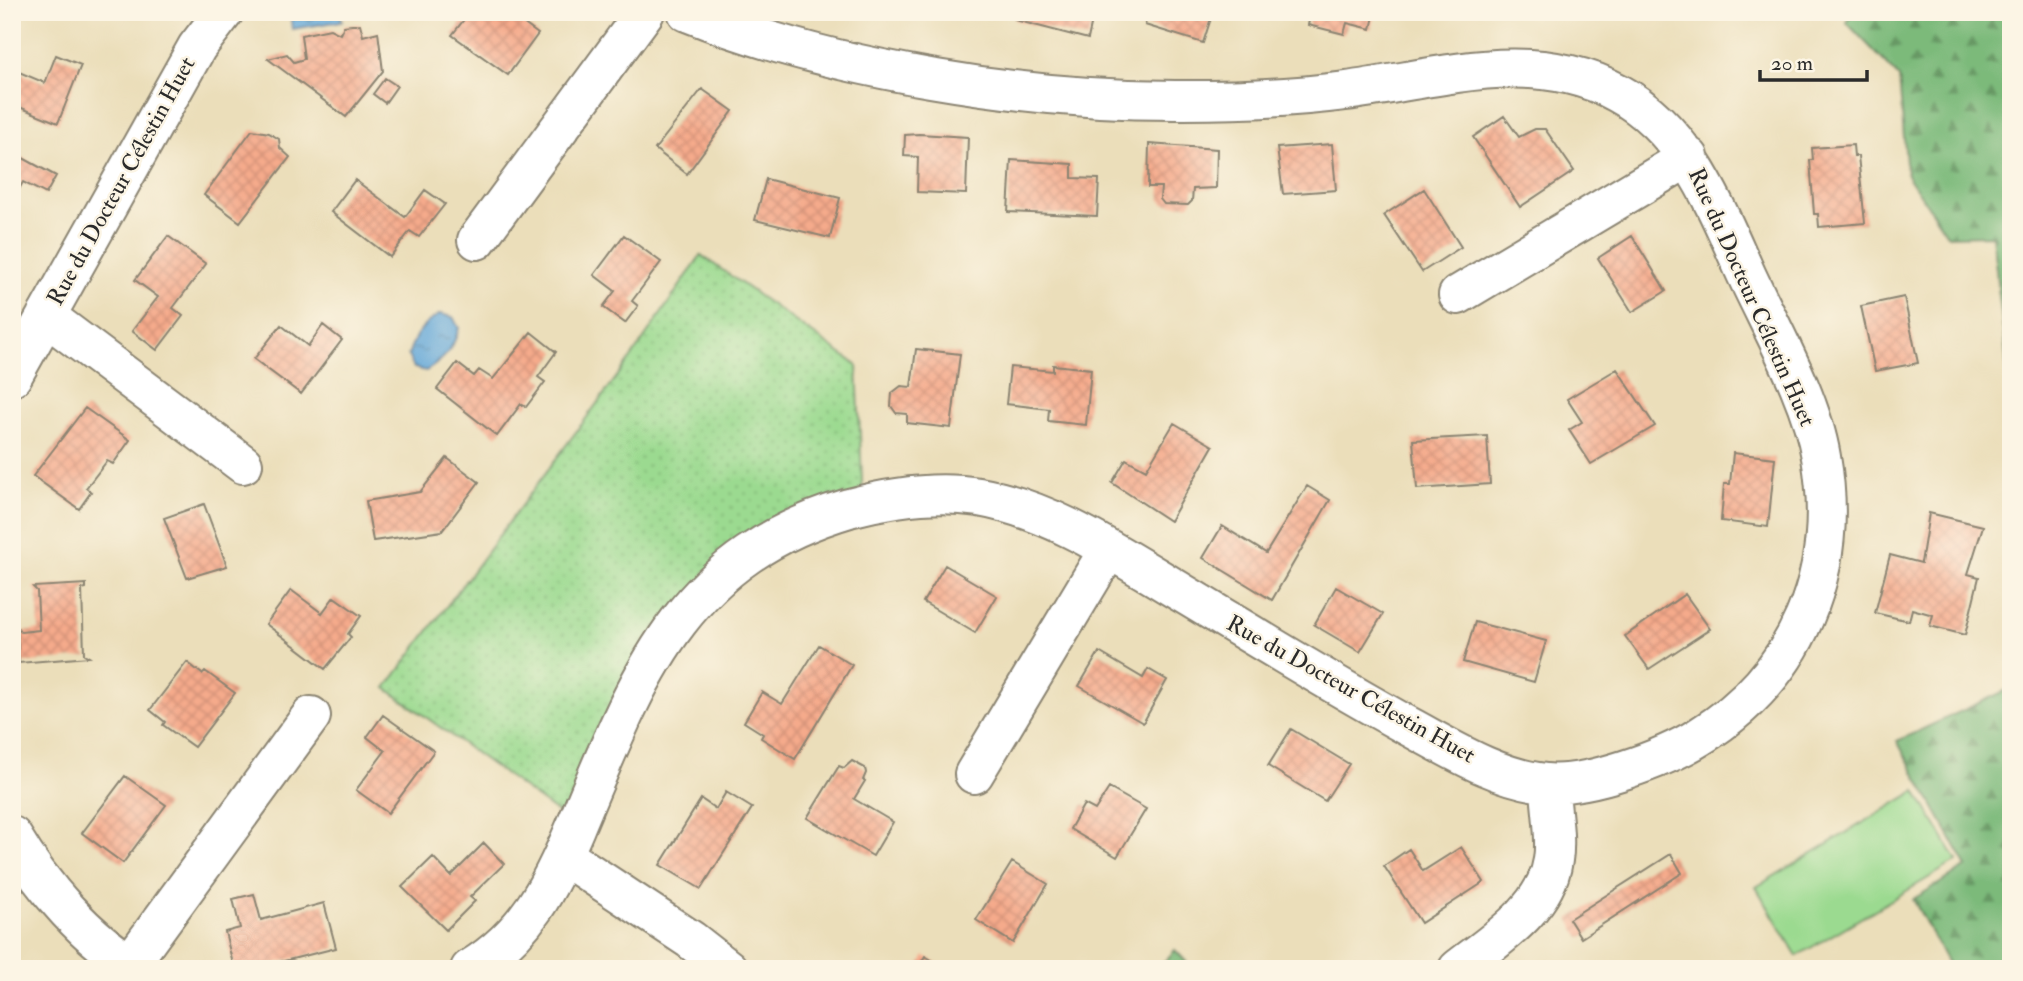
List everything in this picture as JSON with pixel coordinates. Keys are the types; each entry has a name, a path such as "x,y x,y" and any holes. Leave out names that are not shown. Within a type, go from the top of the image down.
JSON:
{"street":[{"name":"Rue du Docteur Célestin Huet","path":"12,377 46,316 191,29 224,12"},
{"path":"477,240 645,12"},
{"name":"Rue du Docteur Célestin Huet","path":"470,969 494,954 532,915 564,856 636,692 664,638 701,592 745,554 808,521 863,504 916,496 972,496 1019,507 1109,549 1370,705 1448,747 1504,773 1550,784 1614,773 1676,751 1735,715 1768,681 1801,630 1822,565 1827,517 1821,451 1796,382 1689,157 1659,122 1617,92 1562,72 1512,66 1345,91 1266,99 1113,99 988,86 871,64 775,43 687,12"},
{"name":"Rue du Docteur Célestin Huet","path":"1458,295 1689,157"},
{"name":"Rue du Docteur Célestin Huet","path":"46,316 243,464"},
{"path":"974,774 1109,549"},
{"path":"12,836 26,860 70,912 105,945 134,966 311,716"},
{"path":"1458,969 1514,925 1541,893 1553,860 1550,784"},
{"path":"564,856 691,940 728,969"}],"green space":[{"path":"1851,12 2011,12 2011,401 1992,235 1948,236 1907,175 1899,77 1847,23"},
{"path":"701,255 857,365 863,504 701,592 576,826 386,688 633,355"},
{"path":"2011,688 2011,969 1951,969 1913,899 1967,867 1897,741"},
{"path":"1916,791 1957,861 1797,956 1756,887"},
{"path":"1175,950 1193,969 1158,969"}],"water":[{"path":"290,12 340,12 342,21 292,29"},
{"path":"440,314 453,317 459,328 454,342 443,358 426,371 414,368 408,356 413,343 423,327"}],"building":[{"path":"470,12 508,12 538,34 508,75 452,35"},
{"path":"1017,12 1094,12 1088,39 1015,20"},
{"path":"1148,12 1213,12 1203,43 1145,25"},
{"path":"1311,12 1375,12 1371,29 1347,23 1344,34 1308,25"},
{"path":"360,24 363,36 378,32 383,71 346,117 268,59 287,54 294,62 304,59 301,35 330,29 340,34 344,26"},
{"path":"56,55 81,65 58,123 12,104 12,69 45,83"},
{"path":"385,78 397,86 385,103 373,94"},
{"path":"702,89 733,111 687,174 655,149"},
{"path":"1504,116 1519,137 1535,129 1545,129 1574,171 1520,207 1473,137"},
{"path":"252,130 269,133 279,139 280,148 290,157 240,222 204,195"},
{"path":"905,135 968,137 966,194 917,192 918,157 904,156"},
{"path":"1149,144 1217,149 1216,188 1193,189 1192,201 1188,205 1164,204 1160,199 1161,187 1148,187"},
{"path":"1332,144 1336,190 1283,194 1277,148"},
{"path":"1853,145 1854,156 1858,156 1865,223 1819,227 1818,214 1814,214 1810,160 1813,160 1812,148"},
{"path":"12,152 56,176 46,194 23,182 12,202"},
{"path":"1011,160 1072,164 1072,178 1099,179 1097,216 1008,212"},
{"path":"766,179 840,198 830,238 755,220"},
{"path":"355,180 405,217 425,190 445,204 419,237 410,231 390,257 331,212"},
{"path":"1424,189 1461,247 1422,272 1384,215"},
{"path":"624,235 661,262 632,301 638,306 625,323 603,307 615,291 594,275"},
{"path":"168,236 206,264 173,308 183,316 157,350 132,331 158,297 135,280"},
{"path":"1632,236 1666,291 1632,312 1598,258"},
{"path":"1904,297 1918,363 1875,371 1861,306"},
{"path":"281,325 308,346 323,325 342,340 301,394 254,359"},
{"path":"531,332 556,352 538,377 545,382 526,407 521,404 497,436 437,389 457,363 474,376 479,370 493,379"},
{"path":"916,349 960,354 951,428 907,423 907,414 896,413 891,406 892,393 901,386 911,387"},
{"path":"1053,365 1091,369 1086,425 1048,421 1049,409 1006,404 1010,367 1053,371"},
{"path":"1617,369 1655,426 1591,464 1569,430 1582,422 1567,399"},
{"path":"85,408 130,440 113,464 107,461 86,488 91,492 79,509 33,476"},
{"path":"1174,423 1213,446 1170,521 1112,483 1126,459 1146,470"},
{"path":"1487,436 1490,484 1417,489 1413,440"},
{"path":"1733,453 1775,458 1768,527 1721,521 1724,484 1730,484"},
{"path":"447,458 479,482 442,531 373,541 366,501 420,492"},
{"path":"1307,486 1330,500 1272,600 1203,558 1222,526 1266,553"},
{"path":"204,504 227,566 187,578 164,518"},
{"path":"1929,513 1983,526 1968,574 1979,577 1965,635 1930,626 1933,615 1912,609 1909,621 1875,613 1890,555 1921,563"},
{"path":"945,565 997,596 975,633 923,602"},
{"path":"86,584 86,588 82,589 84,654 89,657 19,663 17,627 21,632 39,630 37,591 33,587"},
{"path":"1336,587 1383,614 1360,652 1314,625"},
{"path":"291,590 322,613 334,597 361,616 348,634 351,637 325,669 266,624"},
{"path":"1685,594 1710,629 1649,669 1625,636"},
{"path":"1475,622 1546,641 1534,682 1463,662"},
{"path":"819,645 852,665 795,759 761,738 763,734 744,722 762,692 782,704"},
{"path":"1099,652 1143,678 1148,669 1167,680 1143,723 1079,686"},
{"path":"187,662 202,674 205,671 235,693 194,747 163,725 165,722 150,710"},
{"path":"383,715 434,751 388,813 356,790 385,751 367,737"},
{"path":"1291,729 1349,764 1325,801 1268,766"},
{"path":"852,761 865,768 866,773 863,780 865,781 854,799 893,822 873,856 807,818 839,766 844,768"},
{"path":"125,776 166,805 123,863 82,833"},
{"path":"1109,788 1146,809 1117,857 1070,829 1084,804 1095,810"},
{"path":"726,792 752,808 701,889 660,865 701,799 716,809"},
{"path":"484,843 504,864 470,897 475,901 446,930 402,887 433,857 451,876"},
{"path":"1461,847 1484,882 1421,923 1384,866 1409,849 1423,871"},
{"path":"1671,854 1682,873 1581,938 1569,919"},
{"path":"1012,862 1048,884 1013,943 976,920"},
{"path":"254,894 261,920 324,903 336,948 252,969 249,964 234,968 225,932 240,928 233,899"},
{"path":"925,956 947,969 917,969"}]}
